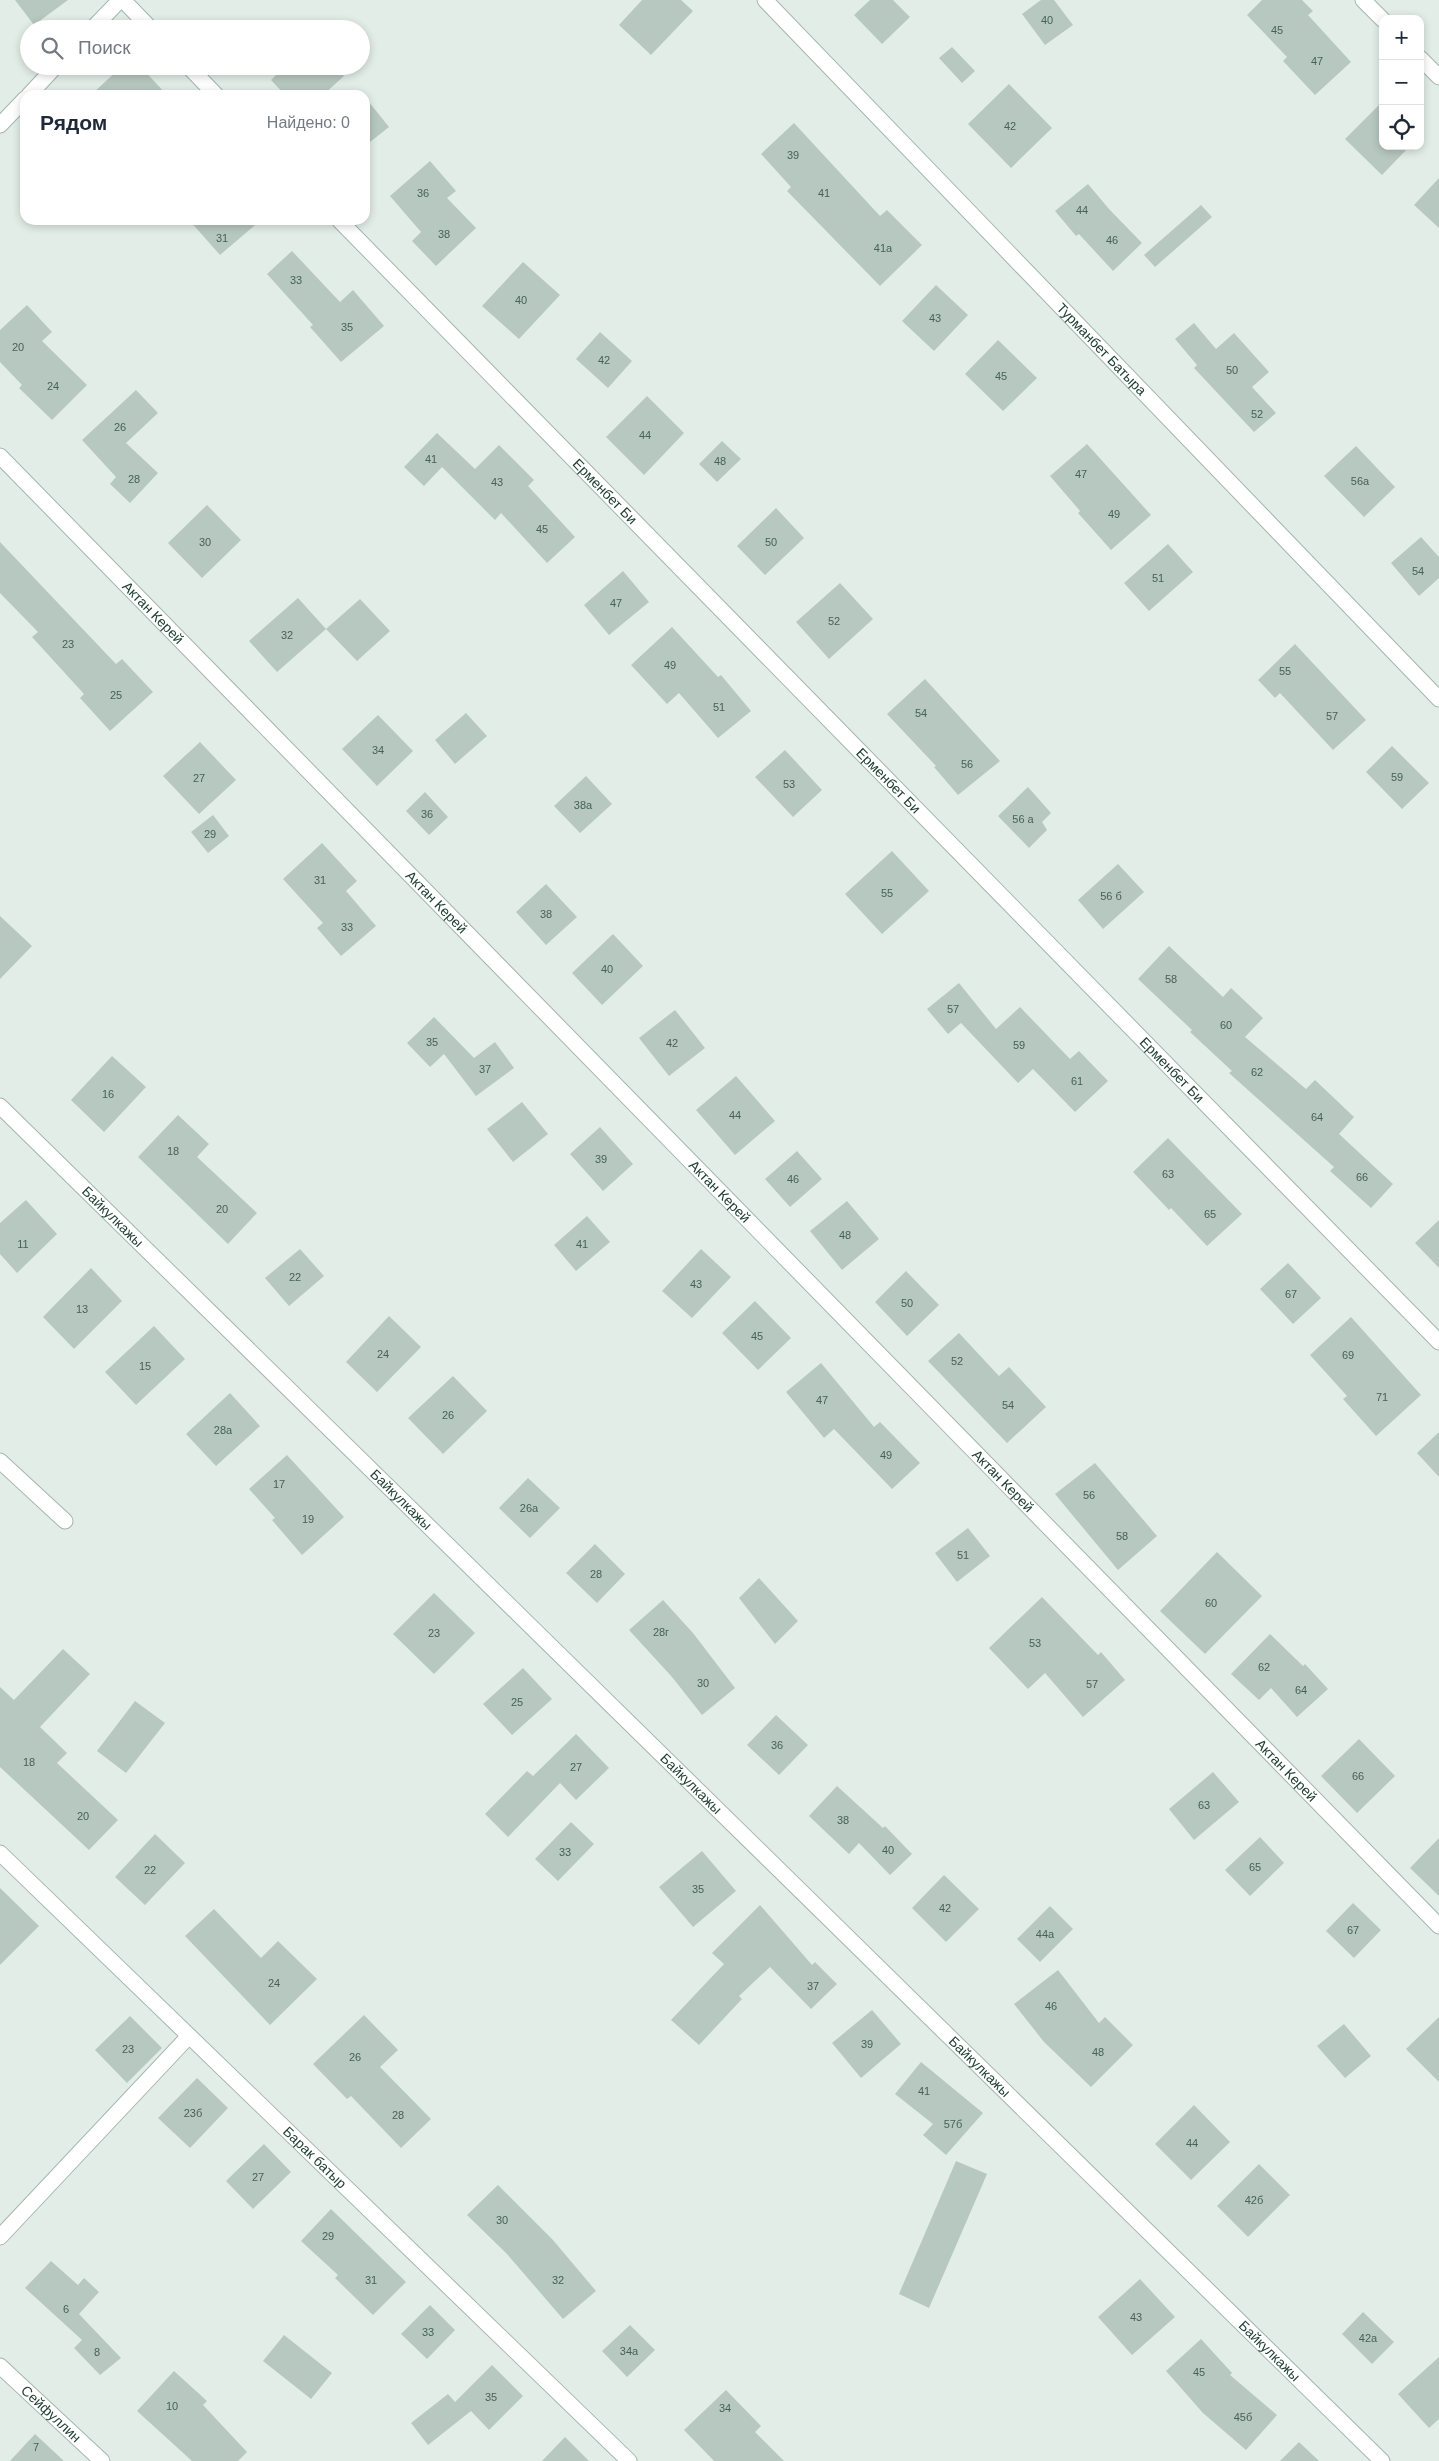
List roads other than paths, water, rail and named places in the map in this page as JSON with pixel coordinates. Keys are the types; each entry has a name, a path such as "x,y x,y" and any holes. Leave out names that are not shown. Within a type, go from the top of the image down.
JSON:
{"street":[{"path":"101,20 121,0 142,20"},
{"name":"Турманбет Батыра","path":"765,0 1439,699"},
{"path":"1363,0 1379,16"},
{"path":"1422,60 1439,77"},
{"path":"34,90 48,75"},
{"path":"197,75 211,90"},
{"path":"0,125 20,104"},
{"name":"Ерменбет Би","path":"343,225 1439,1342"},
{"name":"Актан Керей","path":"0,456 1439,1926"},
{"name":"Байкулкажы","path":"0,1106 1382,2461"},
{"path":"0,1461 65,1521"},
{"name":"Барак батыр","path":"0,1853 629,2461"},
{"path":"0,2237 189,2036"},
{"name":"Сейфуллин","path":"0,2366 102,2461"}]}
